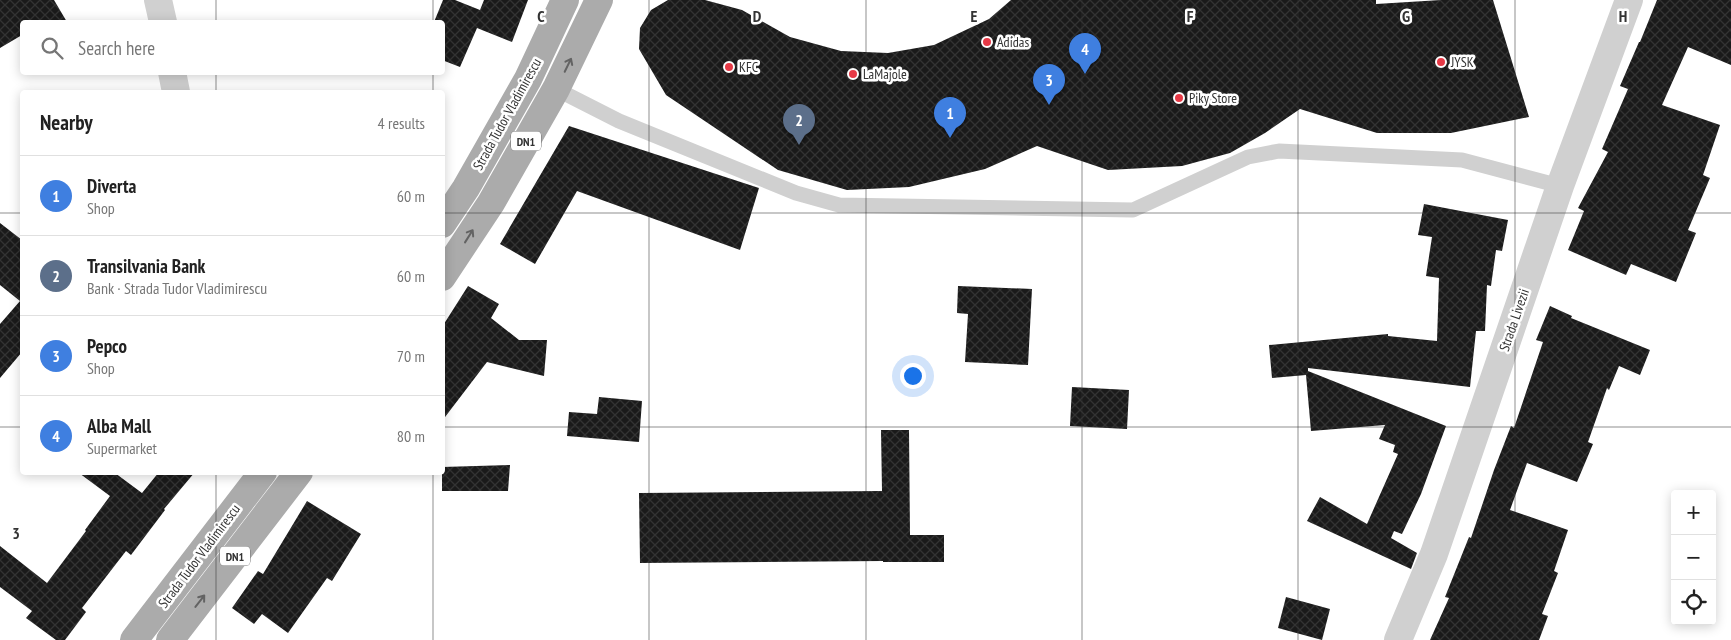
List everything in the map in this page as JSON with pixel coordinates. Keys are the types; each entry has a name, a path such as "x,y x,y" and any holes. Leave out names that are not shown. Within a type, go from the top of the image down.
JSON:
{"main road":[{"name":"Strada Tudor Vladimirescu","path":"445,220 466,188 528,79 565,0"},
{"name":"Strada Tudor Vladimirescu","path":"445,272 490,203 556,89 598,0"},
{"name":"Strada Tudor Vladimirescu","path":"134,640 261,475"},
{"name":"Strada Tudor Vladimirescu","path":"170,640 298,475"}],"street":[{"path":"158,0 163,20"},
{"name":"Strada Livezii","path":"1398,640 1434,554 1560,186 1629,0"},
{"path":"173,75 176,90"}],"lane":[{"path":"556,89 645,132 796,193 839,205 1133,210 1248,157 1279,151 1462,160 1560,186"}],"building":[{"path":"0,0 54,0 66,20 20,20 20,36 0,48"},
{"path":"443,0 455,0 480,10 484,0 528,0 512,42 477,28 460,67 445,61 445,20 435,20"},
{"path":"668,0 705,0 742,10 790,37 841,51 888,53 934,45 989,19 1011,0 1376,0 1376,4 1441,0 1493,0 1529,117 1451,133 1377,133 1300,109 1265,133 1230,153 1182,166 1108,170 1037,146 985,169 909,187 847,190 778,170 666,95 639,49 640,28 651,10"},
{"path":"1657,0 1731,0 1731,65 1688,47 1662,105 1720,125 1703,175 1710,178 1688,230 1696,233 1676,282 1631,264 1626,275 1568,250 1584,211 1578,208 1608,152 1602,149 1628,89 1620,86"},
{"path":"569,126 759,188 740,250 577,191 535,264 500,244"},
{"path":"1424,204 1508,220 1502,251 1496,250 1491,286 1487,285 1485,331 1476,331 1470,387 1308,368 1308,371 1446,426 1421,494 1402,534 1394,531 1391,538 1417,553 1411,569 1307,521 1320,497 1367,524 1398,454 1393,452 1395,445 1379,439 1385,425 1311,431 1306,375 1272,378 1269,345 1388,334 1388,336 1437,341 1439,278 1426,276 1432,237 1418,235"},
{"path":"0,223 20,238 20,301 0,285"},
{"path":"468,286 499,304 491,318 519,340 547,340 544,376 487,362 445,417 445,322"},
{"path":"958,286 1032,289 1028,365 965,362 968,314 957,313"},
{"path":"20,301 20,354 0,378 0,324"},
{"path":"1550,306 1572,316 1571,318 1650,350 1640,375 1619,366 1609,390 1607,388 1588,442 1593,444 1577,482 1527,463 1510,510 1568,530 1554,571 1558,573 1542,614 1548,616 1539,640 1430,640 1449,598 1445,597 1469,537 1471,538 1511,426 1514,428 1543,342 1536,340"},
{"path":"1072,387 1129,390 1127,429 1070,426"},
{"path":"599,397 642,401 639,442 567,436 569,412 597,414"},
{"path":"881,430 909,430 910,535 944,535 944,562 640,563 639,493 882,491"},
{"path":"510,465 508,491 442,491 442,475 445,475 445,467"},
{"path":"82,475 118,475 142,493 157,475 192,475 164,509 131,555 126,551 82,608 86,612 65,640 56,640 26,618 32,611 0,587 0,546 47,583 110,496"},
{"path":"307,501 361,534 332,581 327,578 288,633 262,614 254,624 232,608 258,571 263,574"},
{"path":"1286,597 1330,609 1322,640 1278,628"}],"place":[{"name":"Adidas","path":"987,42"},
{"name":"JYSK","path":"1441,62"},
{"name":"KFC","path":"729,67"},
{"name":"LaMajole","path":"853,74"},
{"name":"Alba Mall","path":"1085,74"},
{"name":"Piky Store","path":"1179,98"},
{"name":"Pepco","path":"1049,105"},
{"name":"Diverta","path":"950,138"},
{"name":"Transilvania Bank","path":"799,145"}]}
